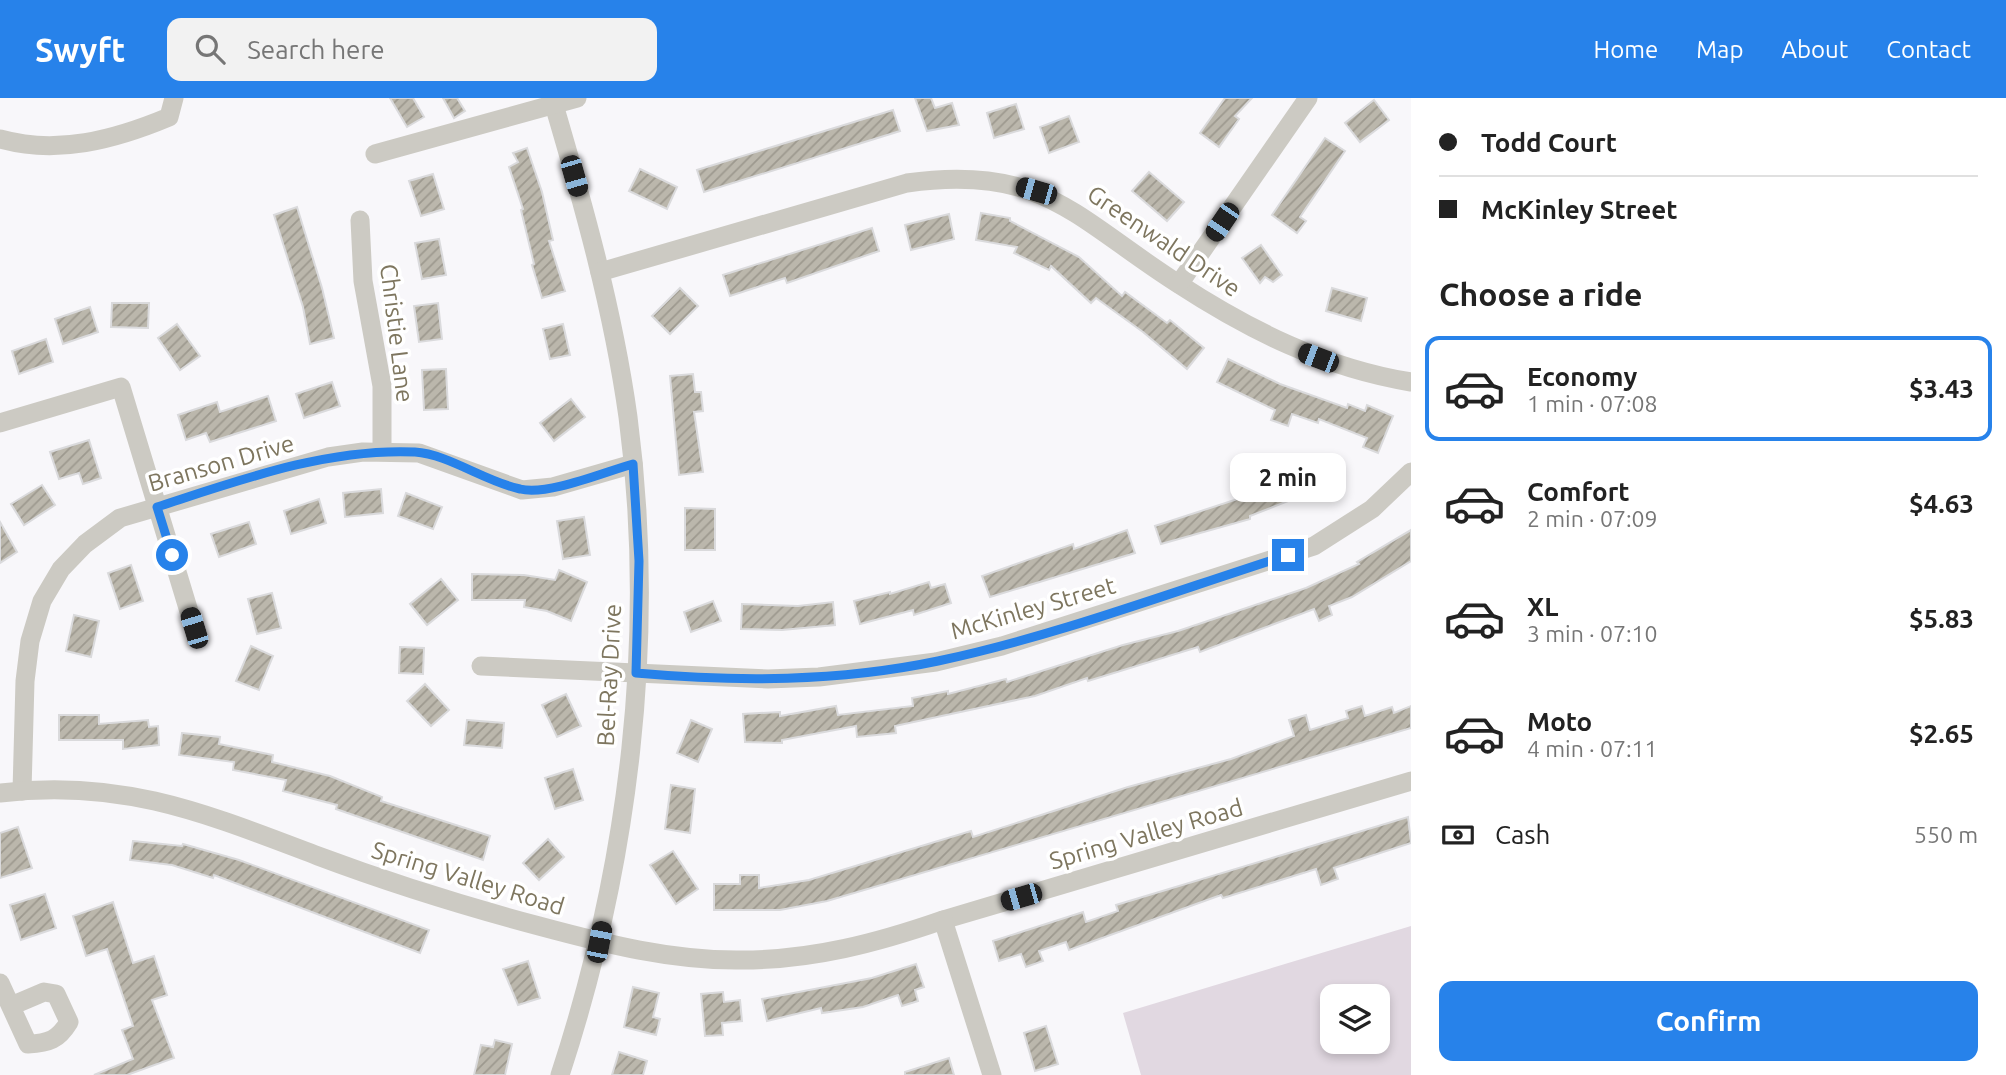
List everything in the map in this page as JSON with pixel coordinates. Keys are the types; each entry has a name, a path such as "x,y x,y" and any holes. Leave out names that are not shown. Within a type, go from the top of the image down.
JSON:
{"street":[{"path":"0,139 27,146 68,147 169,117 174,98"},
{"path":"375,154 553,101 577,98"},
{"path":"1179,284 1308,98"},
{"name":"Bel-Ray Drive","path":"553,101 600,272 617,351 633,464 639,561 636,673 619,838 599,942 560,1075"},
{"name":"Greenwald Drive","path":"600,272 907,183 944,178 976,178 1036,191 1065,205 1179,284 1296,349 1339,366 1411,382"},
{"name":"Christie Lane","path":"360,220 363,281 376,339 382,386 382,451"},
{"path":"0,423 121,387 194,628"},
{"name":"Branson Drive","path":"22,791 25,681 30,640 42,601 61,569 85,544 120,518 328,457 382,451 419,453 522,490 553,487 633,464"},
{"name":"McKinley Street","path":"481,666 701,678 819,677 886,670 1002,646 1314,547 1372,509 1411,472"},
{"name":"Spring Valley Road","path":"0,793 22,791 124,794 169,802 412,888 599,942 694,959 778,959 853,948 1411,781"},
{"path":"943,920 992,1075"},
{"path":"0,983 11,1006"}],"shaded area":[{"path":"1411,926 1411,1075 1141,1075 1123,1013"}],"building":[{"path":"390,98 413,98 424,117 407,127"},
{"path":"443,98 457,98 465,111 454,118"},
{"path":"915,98 931,98 935,108 952,103 959,125 927,131"},
{"path":"1225,98 1252,98 1235,116 1239,119 1219,147 1200,133"},
{"path":"1374,100 1389,120 1360,142 1345,123"},
{"path":"1016,104 1024,129 994,138 987,113"},
{"path":"893,110 900,131 704,192 697,170"},
{"path":"1069,116 1079,142 1049,153 1040,127"},
{"path":"1325,138 1345,151 1300,217 1306,221 1297,233 1272,215"},
{"path":"527,148 542,192 553,240 549,241 565,291 542,298 532,265 534,264 521,210 523,209 509,167 518,162 513,153"},
{"path":"640,169 677,187 667,209 629,191"},
{"path":"1149,172 1184,202 1167,221 1132,191"},
{"path":"433,174 444,209 421,216 409,181"},
{"path":"297,207 334,338 310,344 303,307 274,215"},
{"path":"981,213 1010,218 1010,221 1079,257 1122,296 1125,292 1167,323 1170,320 1204,348 1187,369 1143,332 1096,298 1091,303 1051,266 1049,270 1014,253 1017,247 976,240"},
{"path":"949,214 954,239 911,250 905,225"},
{"path":"872,228 879,251 787,283 785,278 730,296 723,275"},
{"path":"439,239 446,275 422,279 415,243"},
{"path":"1261,245 1282,275 1273,282 1265,277 1260,283 1242,258"},
{"path":"680,288 698,306 670,334 652,316"},
{"path":"1332,288 1367,298 1361,321 1326,311"},
{"path":"112,303 149,303 148,328 111,327"},
{"path":"438,303 442,339 419,342 414,306"},
{"path":"90,307 98,332 63,344 55,319"},
{"path":"177,324 200,356 180,370 158,338"},
{"path":"563,324 570,355 550,359 543,329"},
{"path":"46,339 53,362 19,374 12,351"},
{"path":"1228,359 1280,384 1347,408 1348,404 1365,411 1367,405 1393,416 1378,453 1363,447 1367,438 1319,419 1318,423 1292,414 1288,426 1271,420 1275,410 1217,382"},
{"path":"446,369 448,409 424,410 422,370"},
{"path":"693,374 695,392 701,392 703,411 694,412 703,472 679,475 670,376"},
{"path":"332,382 340,406 304,418 296,394"},
{"path":"268,396 276,421 210,442 206,433 186,440 178,415 217,402 220,412"},
{"path":"571,399 585,417 554,441 540,423"},
{"path":"89,440 101,478 83,484 79,473 59,479 50,452"},
{"path":"1295,468 1306,494 1250,516 1250,519 1161,544 1155,526 1256,493 1252,485"},
{"path":"42,485 55,505 24,525 11,504"},
{"path":"381,489 383,513 345,517 343,493"},
{"path":"406,493 442,507 433,529 398,516"},
{"path":"319,499 326,523 291,534 284,511"},
{"path":"685,508 715,509 715,550 685,550"},
{"path":"584,517 590,555 563,559 557,521"},
{"path":"0,522 17,552 0,563"},
{"path":"249,522 256,544 219,557 211,534"},
{"path":"1127,530 1135,553 990,597 982,576 1073,544 1074,549"},
{"path":"1411,530 1411,561 1352,597 1329,606 1332,615 1319,621 1314,609 1200,652 1198,647 1088,681 1087,678 1035,696 895,726 896,733 857,737 856,726 782,740 782,743 745,742 743,714 780,712 780,716 836,706 838,715 913,706 912,698 948,691 948,694 1006,679 1007,682 1123,645 1178,631 1306,588 1359,564 1357,562"},
{"path":"131,565 143,601 120,609 108,573"},
{"path":"559,570 587,582 571,621 547,611 524,607 525,600 472,600 472,574 524,575 555,580"},
{"path":"441,579 458,600 427,625 410,604"},
{"path":"929,582 931,588 945,584 951,603 914,615 913,610 860,624 854,601"},
{"path":"272,593 281,628 257,634 248,599"},
{"path":"713,601 721,621 691,632 684,612"},
{"path":"833,602 835,625 782,630 741,629 742,604 798,606"},
{"path":"74,615 99,621 91,657 66,651"},
{"path":"251,646 273,656 259,690 236,681"},
{"path":"400,647 424,648 423,674 399,673"},
{"path":"425,684 449,710 431,726 407,701"},
{"path":"566,694 581,726 557,737 542,705"},
{"path":"1362,706 1365,716 1392,707 1394,713 1411,706 1411,728 827,901 780,910 714,910 714,884 740,884 740,875 759,875 759,888 809,880 971,831 973,837 1128,787 1231,759 1294,736 1289,720 1306,715 1310,730 1348,718 1346,711"},
{"path":"59,715 99,715 99,724 148,720 149,727 158,726 159,745 123,749 123,740 59,740"},
{"path":"467,720 504,723 502,748 464,745"},
{"path":"691,720 712,729 698,762 677,753"},
{"path":"182,733 220,737 219,744 273,755 272,762 330,776 382,797 381,801 490,836 483,860 336,809 337,805 283,791 286,780 233,770 234,762 179,755"},
{"path":"573,769 583,800 555,809 545,778"},
{"path":"671,785 695,789 690,833 665,829"},
{"path":"1408,817 1411,843 1334,868 1338,879 1321,885 1316,869 1223,898 1221,895 1069,950 1066,942 1039,951 1043,961 1026,967 1021,954 999,961 993,941 1083,912 1086,922 1118,911 1116,905"},
{"path":"18,827 32,868 0,878 0,833"},
{"path":"548,839 564,857 539,880 523,863"},
{"path":"133,841 183,844 239,860 429,930 420,953 214,875 213,878 172,865 130,860"},
{"path":"673,851 698,889 676,904 650,865"},
{"path":"45,894 56,928 21,940 10,905"},
{"path":"113,902 133,963 154,956 167,995 152,1000 174,1058 127,1075 94,1075 133,1059 122,1030 133,1026 107,949 86,956 73,916"},
{"path":"528,961 540,998 518,1005 503,969"},
{"path":"916,964 924,987 915,990 918,1001 902,1006 898,995 863,1007 822,1013 821,1008 767,1021 762,999 872,978"},
{"path":"633,987 659,993 653,1017 660,1019 656,1035 624,1027"},
{"path":"723,992 724,1002 740,1000 742,1021 722,1023 723,1035 705,1036 701,994"},
{"path":"1046,1026 1058,1064 1035,1071 1024,1033"},
{"path":"495,1040 512,1044 505,1075 474,1075 481,1045 493,1047"},
{"path":"619,1052 647,1061 643,1075 612,1075"},
{"path":"949,1058 954,1075 905,1075 905,1072"}],"route":[{"path":"172,555 157,507 328,457 382,451 419,453 522,490 553,487 633,464 639,561 636,673 768,680 886,670 936,662 1002,646 1288,555"}]}
